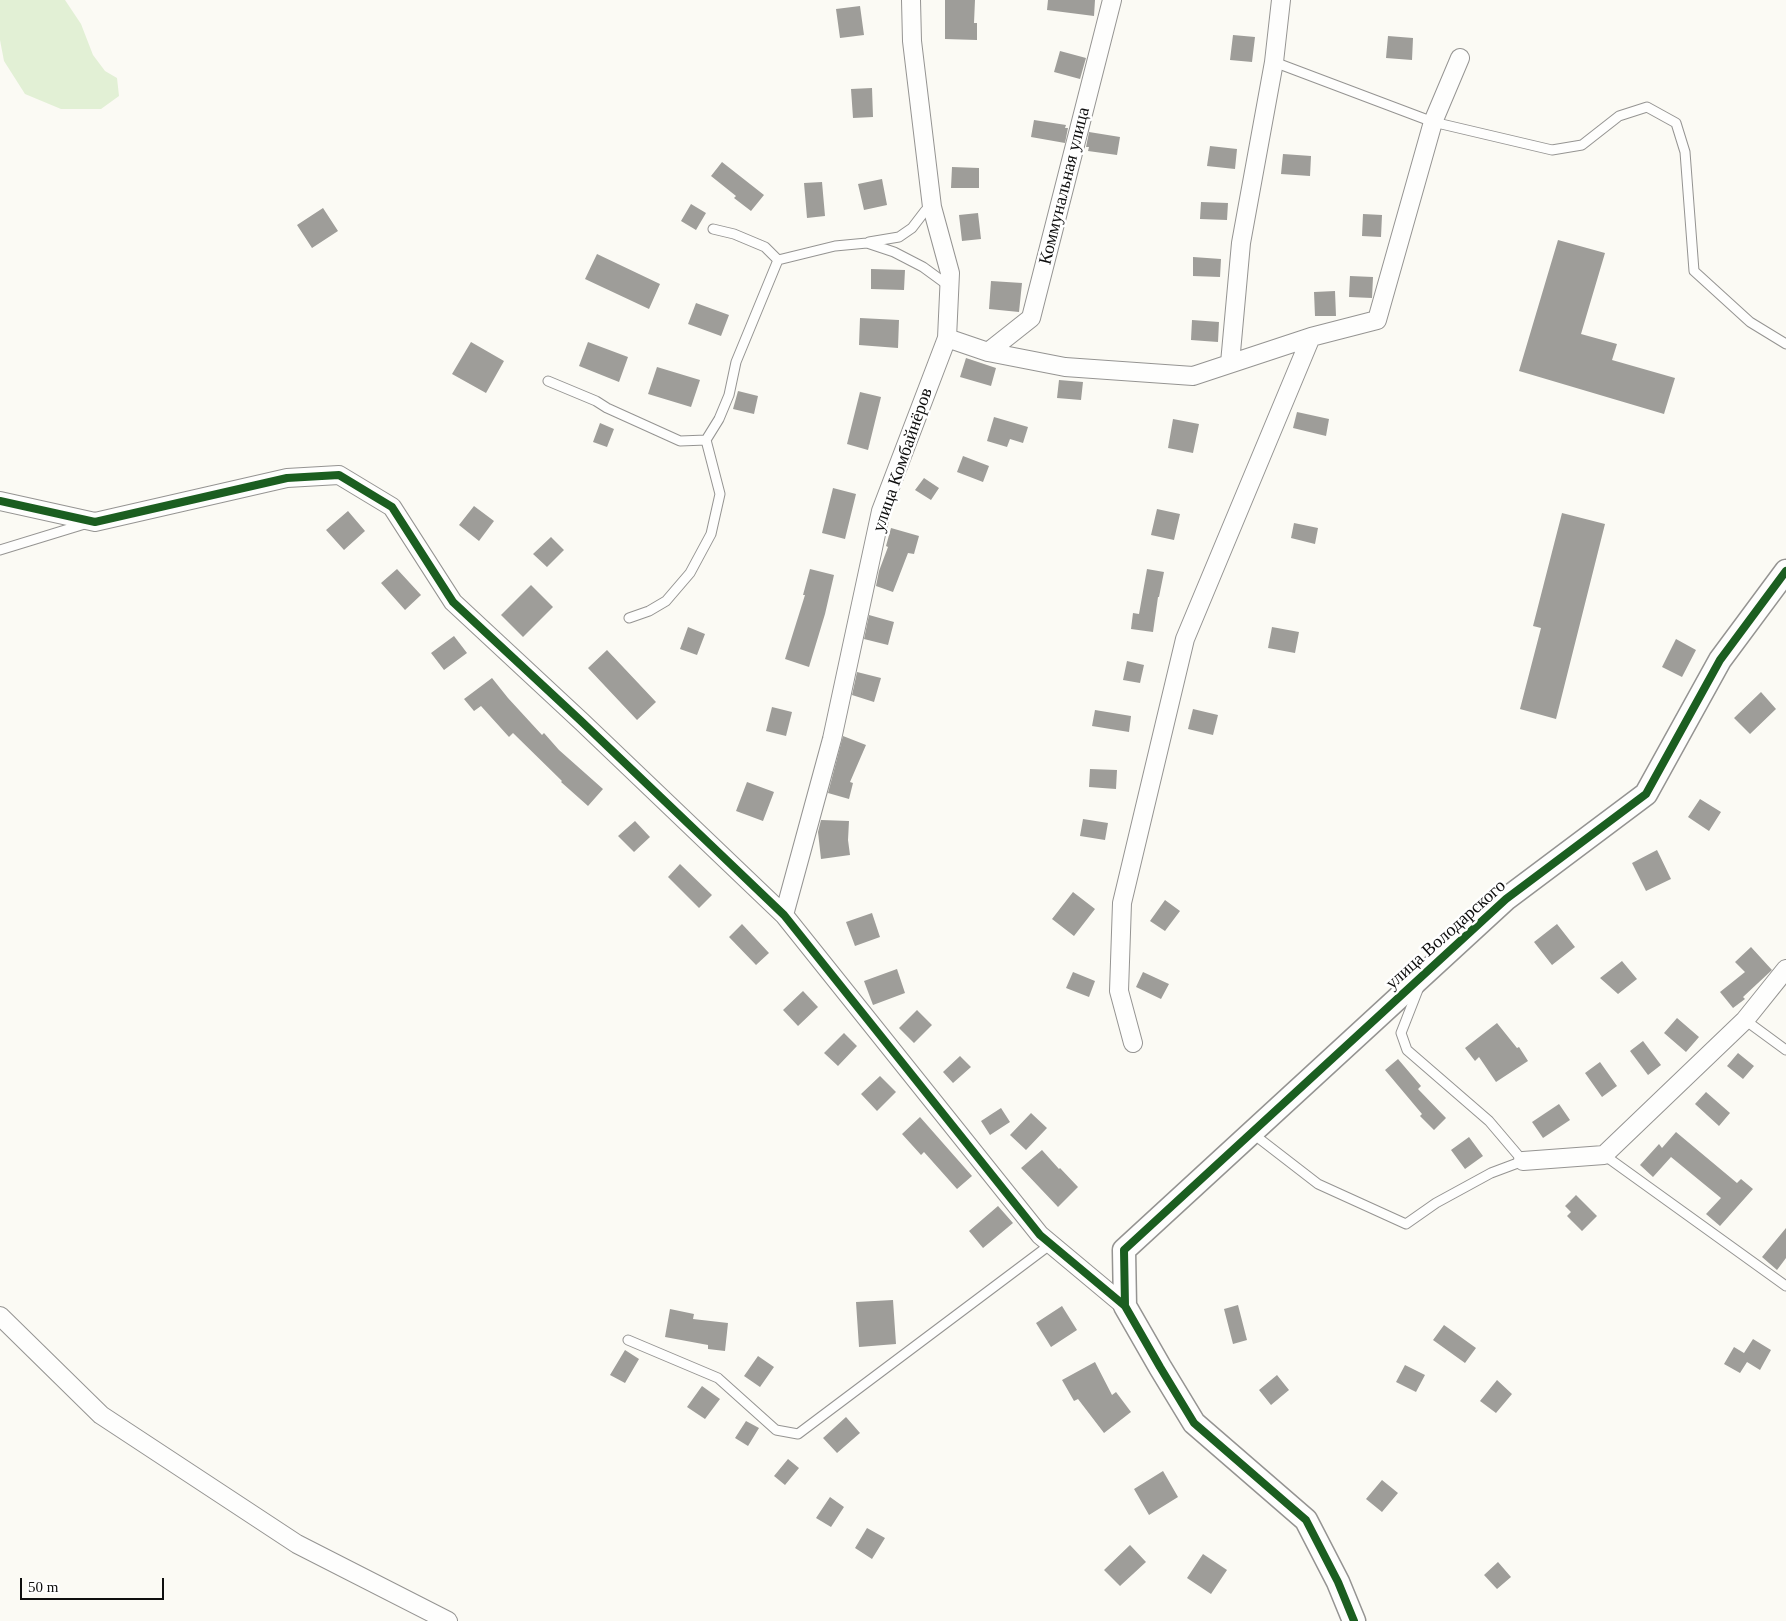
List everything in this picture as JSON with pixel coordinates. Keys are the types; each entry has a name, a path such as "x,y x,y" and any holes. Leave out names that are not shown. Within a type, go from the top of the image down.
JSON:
{"street":[{"name":"улица Комбайнёров","path":"784,915 832,739 882,511 947,338 950,273 932,207 912,41 911,0"},
{"name":"Коммунальная улица","path":"988,352 1031,318 1112,0"},
{"path":"1230,362 1241,243 1274,62 1281,0"},
{"path":"947,338 988,352 1065,367 1193,376 1230,362 1311,337 1377,320 1433,122 1460,58"},
{"path":"1133,1043 1118,991 1122,903 1185,638 1311,337"},
{"path":"0,501 95,522 287,478 339,475 392,507 453,602 784,915 1040,1235 1125,1306 1194,1423 1306,1520 1338,1582 1354,1621"},
{"name":"улица Володарского","path":"1125,1306 1124,1250 1506,899 1646,794 1720,660 1786,571"},
{"path":"1523,1161 1604,1154 1745,1020 1786,969"},
{"path":"0,1316 101,1415 297,1544 448,1621"}],"lane":[{"path":"1274,62 1433,122 1552,150 1582,145 1619,116 1647,107 1676,122 1685,152 1694,271 1750,322 1786,344"},
{"path":"778,260 835,246 899,237 912,228 925,212 932,207"},
{"path":"713,229 734,234 764,246 778,260"},
{"path":"867,243 894,252 922,267 949,286"},
{"path":"629,618 649,611 666,601 690,573 711,534 720,494 706,440 719,419 736,362 778,260"},
{"path":"548,381 596,401 607,408 680,441 706,440"},
{"path":"0,550 95,522"},
{"path":"1252,1132 1318,1184 1406,1224 1436,1203 1491,1173 1523,1161 1489,1121 1407,1050 1401,1033 1425,973"},
{"path":"1745,1020 1786,1050"},
{"path":"1604,1154 1786,1286"},
{"path":"628,1340 718,1378 776,1430 798,1434 1050,1244"}],"green space":[{"path":"0,0 65,0 81,24 93,55 105,71 117,78 119,96 101,109 61,109 25,94 4,61 0,40"}],"building":[{"path":"945,0 975,0 974,23 977,23 977,40 945,39"},
{"path":"1048,0 1095,0 1094,16 1047,10"},
{"path":"860,6 864,35 840,38 836,9"},
{"path":"1233,35 1255,37 1252,62 1230,60"},
{"path":"1388,36 1413,38 1412,60 1386,58"},
{"path":"1060,51 1086,58 1080,79 1054,72"},
{"path":"872,88 873,117 853,118 851,89"},
{"path":"1034,120 1066,125 1065,128 1068,128 1065,143 1031,137"},
{"path":"1089,132 1120,137 1117,155 1088,151 1089,147 1086,147"},
{"path":"1210,146 1237,149 1235,169 1207,166"},
{"path":"1283,154 1311,156 1310,176 1281,174"},
{"path":"722,162 764,195 751,211 711,176"},
{"path":"952,167 979,168 979,188 951,188"},
{"path":"882,179 887,205 864,210 858,184"},
{"path":"822,182 825,216 807,218 804,183"},
{"path":"1201,202 1228,203 1227,220 1200,219"},
{"path":"691,204 706,213 696,230 681,221"},
{"path":"323,208 338,231 312,248 297,225"},
{"path":"978,213 981,239 962,241 959,215"},
{"path":"1363,214 1382,215 1381,237 1362,236"},
{"path":"1558,240 1605,253 1581,334 1617,344 1612,360 1675,378 1664,414 1519,371"},
{"path":"597,254 660,284 649,309 585,279"},
{"path":"1193,257 1221,259 1220,277 1193,276"},
{"path":"871,269 905,270 904,290 871,289"},
{"path":"1350,276 1373,277 1372,298 1349,297"},
{"path":"991,281 1022,283 1019,312 989,309"},
{"path":"1335,291 1336,316 1315,316 1314,292"},
{"path":"696,303 729,315 721,336 688,324"},
{"path":"860,318 899,320 898,348 859,345"},
{"path":"1192,320 1219,322 1218,342 1191,340"},
{"path":"471,342 504,361 486,393 452,374"},
{"path":"588,342 628,357 619,382 579,366"},
{"path":"966,358 996,368 991,386 960,377"},
{"path":"657,367 700,380 691,407 648,394"},
{"path":"1059,380 1083,382 1081,400 1057,398"},
{"path":"738,391 758,396 754,414 733,409"},
{"path":"860,392 881,397 868,450 847,444"},
{"path":"1297,412 1329,419 1326,436 1293,428"},
{"path":"994,417 1028,427 1023,443 1010,439 1007,447 987,441"},
{"path":"1173,419 1199,424 1193,453 1168,448"},
{"path":"600,423 614,429 607,447 593,442"},
{"path":"963,456 989,466 983,482 957,472"},
{"path":"924,478 939,488 931,500 915,490"},
{"path":"833,488 856,494 845,539 822,533"},
{"path":"474,506 494,521 479,541 459,525"},
{"path":"1157,509 1180,514 1174,540 1151,535"},
{"path":"348,511 365,531 344,550 326,530"},
{"path":"1562,513 1605,524 1556,719 1520,709 1541,628 1533,626"},
{"path":"1294,523 1318,528 1315,544 1291,538"},
{"path":"891,528 919,536 914,554 908,553 893,592 876,586 879,571 888,547 886,546"},
{"path":"551,537 564,550 547,567 533,554"},
{"path":"397,569 421,595 405,610 381,583"},
{"path":"810,569 834,575 825,614 809,667 785,659 805,595 803,595"},
{"path":"1147,569 1164,572 1153,632 1131,629 1133,613 1139,614"},
{"path":"531,585 553,607 523,637 501,615"},
{"path":"869,615 894,622 888,645 864,639"},
{"path":"688,627 705,634 697,655 680,649"},
{"path":"1272,627 1299,632 1295,653 1268,648"},
{"path":"454,636 467,653 444,670 431,653"},
{"path":"1676,639 1696,650 1682,677 1662,667"},
{"path":"607,650 656,702 637,720 588,668"},
{"path":"1127,661 1144,665 1140,683 1123,680"},
{"path":"857,672 881,678 874,702 852,695"},
{"path":"492,678 542,735 544,733 559,750 603,789 588,806 561,782 513,733 509,737 481,706 474,711 464,699"},
{"path":"1761,692 1776,709 1750,734 1734,718"},
{"path":"772,707 792,712 786,736 766,731"},
{"path":"1193,709 1218,715 1213,735 1188,729"},
{"path":"1095,710 1131,716 1129,732 1092,726"},
{"path":"843,736 866,745 850,782 853,783 849,799 828,793"},
{"path":"1090,769 1117,770 1116,789 1089,787"},
{"path":"747,782 774,792 763,821 736,811"},
{"path":"1700,799 1721,812 1709,831 1688,817"},
{"path":"1083,819 1108,823 1105,840 1080,836"},
{"path":"821,820 849,821 848,840 850,855 821,859 818,832"},
{"path":"635,821 650,837 634,852 618,836"},
{"path":"1657,850 1671,879 1646,891 1632,863"},
{"path":"680,864 712,895 699,908 668,877"},
{"path":"1073,892 1095,909 1074,936 1052,919"},
{"path":"1165,900 1180,911 1165,931 1150,921"},
{"path":"872,913 880,937 855,946 846,922"},
{"path":"742,924 769,953 756,965 729,937"},
{"path":"1557,924 1575,947 1552,965 1534,942"},
{"path":"1751,947 1772,970 1743,997 1745,999 1733,1008 1720,992 1745,972 1735,962"},
{"path":"1622,961 1637,979 1618,994 1600,978"},
{"path":"897,969 905,993 873,1005 864,981"},
{"path":"1073,972 1095,981 1089,997 1066,988"},
{"path":"1143,972 1169,984 1161,999 1136,987"},
{"path":"803,991 818,1007 798,1026 783,1010"},
{"path":"917,1010 932,1025 914,1043 899,1028"},
{"path":"1677,1018 1699,1037 1686,1052 1664,1033"},
{"path":"1497,1023 1517,1048 1519,1047 1528,1061 1496,1082 1479,1057 1475,1061 1465,1048"},
{"path":"844,1033 857,1046 838,1066 824,1053"},
{"path":"1643,1041 1661,1065 1648,1075 1630,1051"},
{"path":"1738,1053 1754,1066 1743,1079 1727,1066"},
{"path":"960,1056 971,1067 953,1083 943,1072"},
{"path":"1398,1059 1421,1086 1418,1089 1446,1118 1434,1130 1420,1116 1422,1114 1385,1070"},
{"path":"1600,1062 1617,1086 1602,1097 1585,1073"},
{"path":"880,1076 896,1092 877,1111 861,1094"},
{"path":"1706,1092 1730,1113 1719,1126 1695,1104"},
{"path":"1559,1104 1570,1120 1543,1138 1532,1122"},
{"path":"1001,1108 1010,1122 990,1135 981,1121"},
{"path":"1031,1113 1047,1128 1026,1150 1010,1135"},
{"path":"920,1117 972,1176 957,1189 924,1152 921,1155 902,1134"},
{"path":"1676,1132 1737,1183 1741,1179 1753,1189 1720,1226 1706,1214 1721,1198 1671,1157 1653,1177 1640,1165 1659,1144 1662,1148"},
{"path":"1469,1137 1483,1156 1465,1169 1451,1150"},
{"path":"1042,1150 1078,1187 1058,1207 1021,1168"},
{"path":"1576,1195 1597,1216 1582,1231 1567,1216 1571,1212 1565,1206"},
{"path":"998,1206 1013,1223 983,1248 969,1231"},
{"path":"1786,1228 1786,1258 1777,1270 1762,1257"},
{"path":"893,1300 896,1344 859,1347 856,1302"},
{"path":"1238,1305 1247,1340 1233,1344 1224,1309"},
{"path":"1062,1306 1077,1330 1051,1347 1036,1323"},
{"path":"670,1309 694,1314 693,1319 728,1323 725,1351 708,1349 708,1345 665,1337"},
{"path":"1444,1325 1476,1348 1465,1363 1433,1340"},
{"path":"1753,1339 1771,1350 1760,1370 1747,1362 1740,1373 1724,1364 1734,1347 1744,1353"},
{"path":"625,1350 639,1359 625,1383 610,1375"},
{"path":"758,1356 774,1367 760,1387 744,1376"},
{"path":"1095,1362 1112,1395 1116,1392 1131,1412 1104,1433 1078,1399 1074,1401 1062,1380"},
{"path":"1405,1365 1425,1375 1416,1392 1396,1382"},
{"path":"1277,1375 1289,1390 1271,1405 1259,1390"},
{"path":"1497,1380 1512,1394 1496,1413 1480,1401"},
{"path":"702,1386 720,1399 705,1419 687,1407"},
{"path":"846,1417 860,1433 837,1453 823,1438"},
{"path":"746,1421 759,1428 748,1446 735,1438"},
{"path":"788,1459 799,1468 785,1485 774,1476"},
{"path":"1163,1471 1178,1497 1149,1515 1134,1489"},
{"path":"1382,1480 1398,1493 1382,1512 1366,1499"},
{"path":"830,1497 844,1507 831,1527 816,1518"},
{"path":"867,1528 885,1538 872,1559 855,1548"},
{"path":"1130,1545 1146,1562 1120,1586 1104,1570"},
{"path":"1203,1554 1227,1570 1211,1594 1187,1578"},
{"path":"1498,1562 1511,1577 1497,1589 1484,1575"}],"cycle path":[{"path":"0,501 95,522 287,478 339,475 392,507 453,602 784,915 1040,1235 1125,1306 1194,1423 1306,1520 1338,1582 1354,1621"},
{"path":"1125,1306 1124,1250 1506,899 1646,794 1720,660 1786,571"}]}
